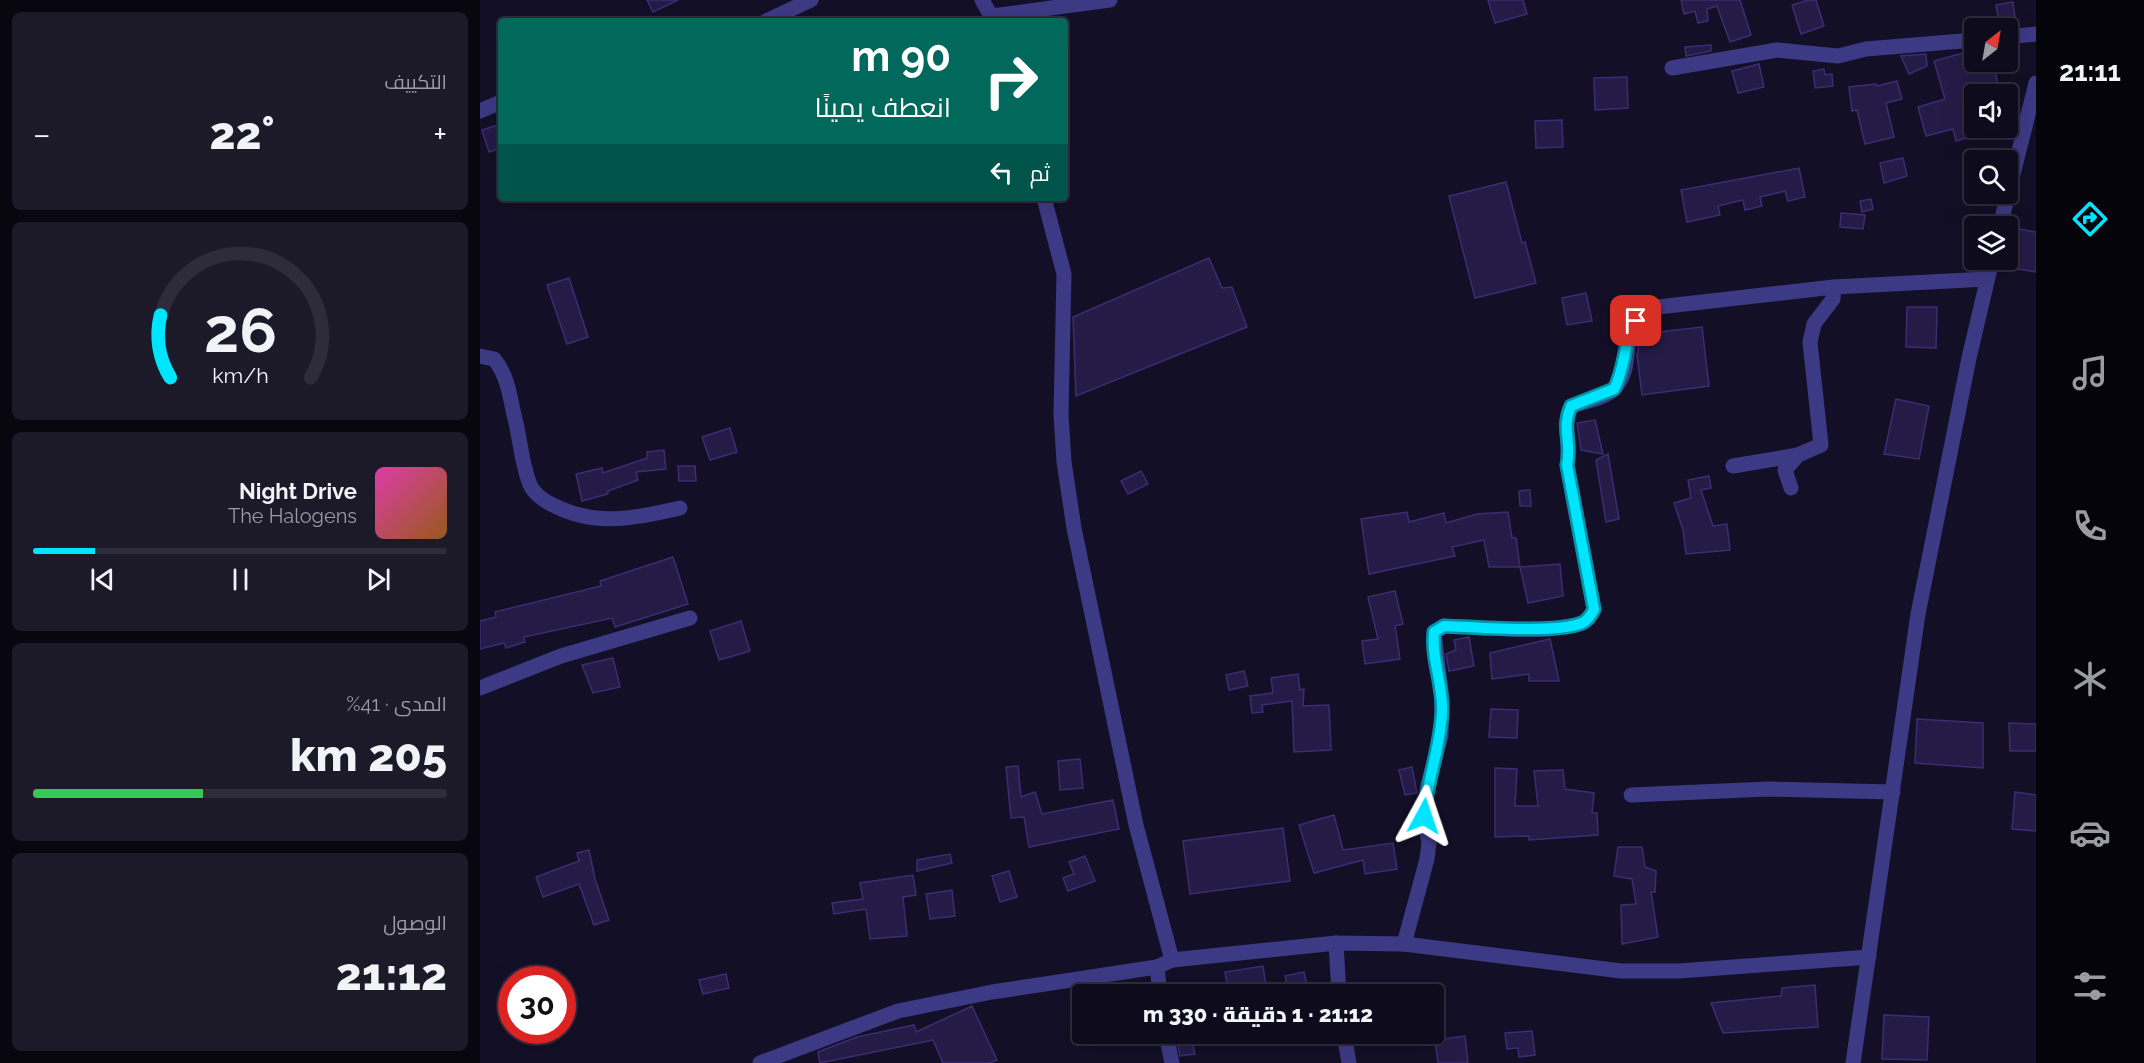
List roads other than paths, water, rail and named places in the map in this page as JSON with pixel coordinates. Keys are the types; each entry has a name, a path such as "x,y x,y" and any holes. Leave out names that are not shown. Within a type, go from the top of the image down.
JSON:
{"street":[{"path":"773,18 812,0"},
{"path":"982,0 993,18 1110,0"},
{"path":"2018,36 2036,34"},
{"path":"1672,68 1777,50 1838,56 1866,49 1964,41"},
{"path":"2003,216 2036,83"},
{"path":"480,111 498,103"},
{"path":"1045,201 1064,274 1061,415 1064,462 1074,528 1136,825 1172,960"},
{"path":"1853,1063 1918,614 1989,270"},
{"path":"1404,944 1427,859 1429,843 1424,816 1427,789 1441,736 1442,699 1434,632 1444,626 1524,628 1580,624 1590,617 1594,609 1567,465 1570,449 1565,420 1571,406 1614,389 1624,364 1629,332 1636,321 1646,312 1658,307 1834,287 1987,279"},
{"path":"1733,466 1798,455 1821,445 1810,342 1814,324 1833,299 1834,287"},
{"path":"480,356 494,359 504,377 527,476 537,494 563,510 609,521 680,508"},
{"path":"1791,488 1785,470 1798,455"},
{"path":"480,688 561,656 690,618"},
{"path":"1631,795 1768,789 1893,792"},
{"path":"1336,943 1338,984"},
{"path":"760,1063 787,1058 898,1011 992,992 1157,968 1172,960 1336,943 1404,944 1620,971 1679,971 1869,957"},
{"path":"1157,968 1159,984"},
{"path":"1168,1044 1172,1063"},
{"path":"1346,1044 1349,1063"}]}
